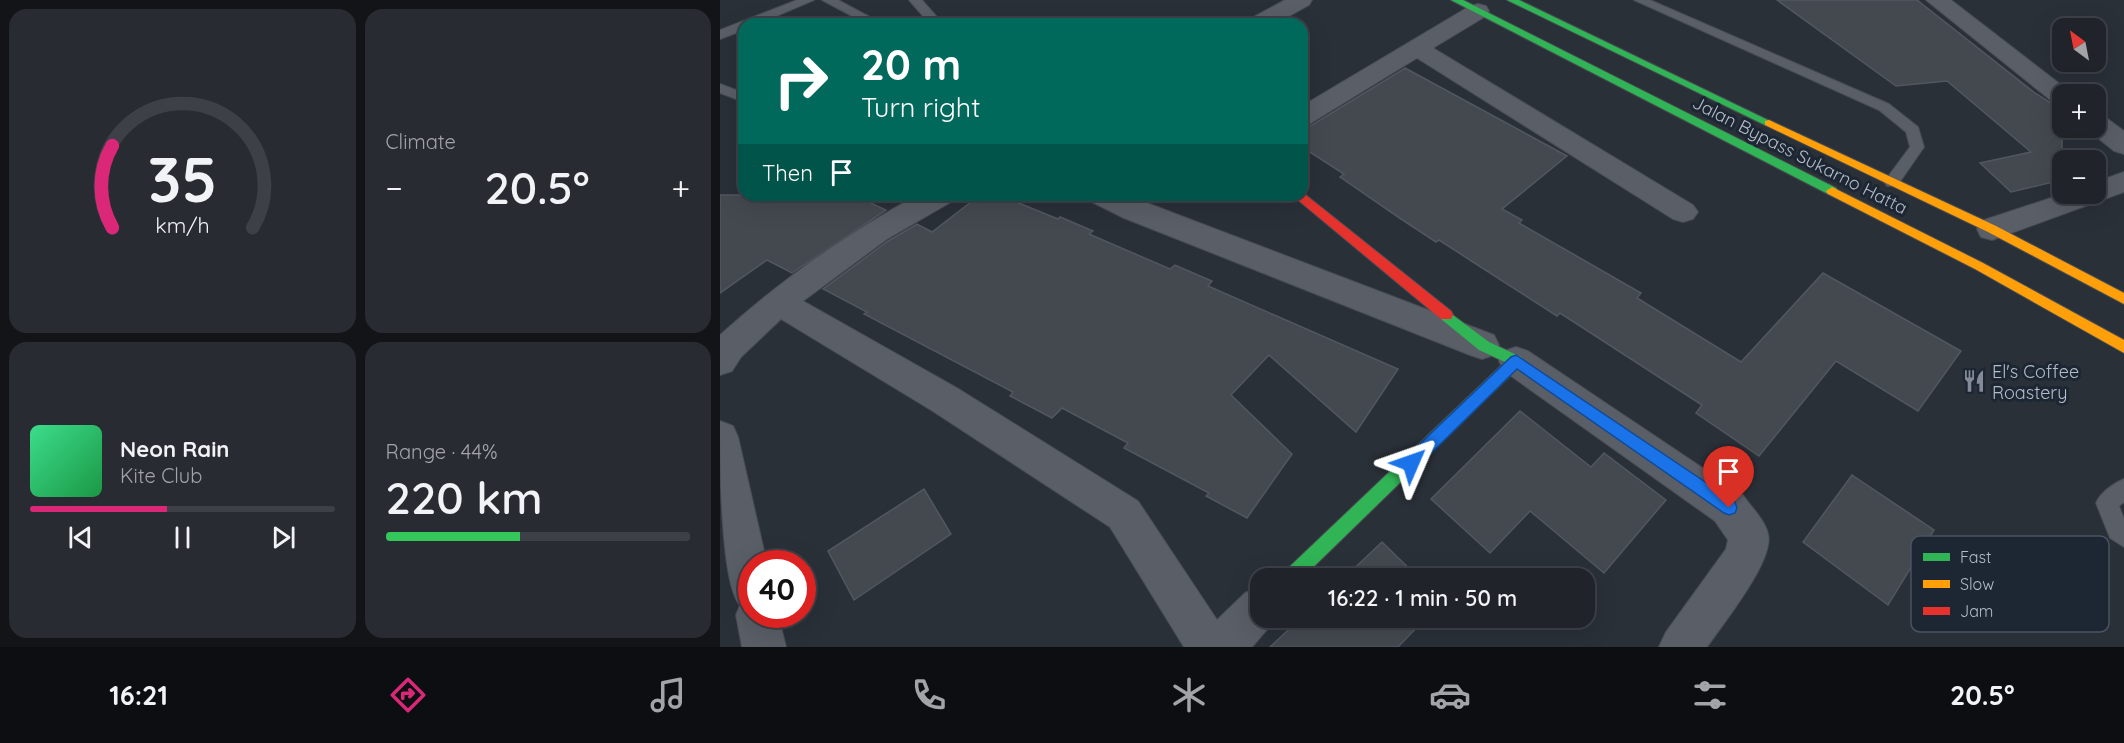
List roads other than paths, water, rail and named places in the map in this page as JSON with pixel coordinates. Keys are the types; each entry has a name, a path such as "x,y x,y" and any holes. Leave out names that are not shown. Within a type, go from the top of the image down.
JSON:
{"main road":[{"name":"Jalan Bypass Sukarno Hatta","path":"1456,0 1979,266 2124,347"},
{"name":"Jalan Bypass Sukarno Hatta","path":"1512,0 1992,229 2124,299"},
{"path":"1299,568 1500,353 1306,201"}],"street":[{"path":"1269,18 1301,0"},
{"path":"1937,0 2052,89"},
{"path":"1308,113 1478,11"},
{"path":"1415,47 1683,212"},
{"path":"2106,131 2124,145"},
{"path":"2106,189 2124,182"},
{"path":"720,361 729,347 778,302 876,231 930,201"},
{"path":"1114,201 1134,211 1500,353 1729,508 1749,536 1744,558 1681,647"},
{"path":"1134,211 1152,201"},
{"path":"1992,229 2063,204"},
{"path":"778,302 944,399 1124,514 1209,647"},
{"path":"720,437 744,550"},
{"path":"1221,647 1250,618"},
{"path":"760,628 764,647"}],"lane":[{"path":"763,18 808,0"},
{"path":"828,0 865,18"},
{"path":"915,0 932,18"},
{"path":"1640,0 1884,107 1913,130 1917,147 1892,182"},
{"path":"720,35 738,28"},
{"path":"720,88 738,96"},
{"path":"2124,489 2107,503 2118,531 2124,537"}],"place":[{"name":"El's Coffee Roastery","path":"1974,381"}]}
